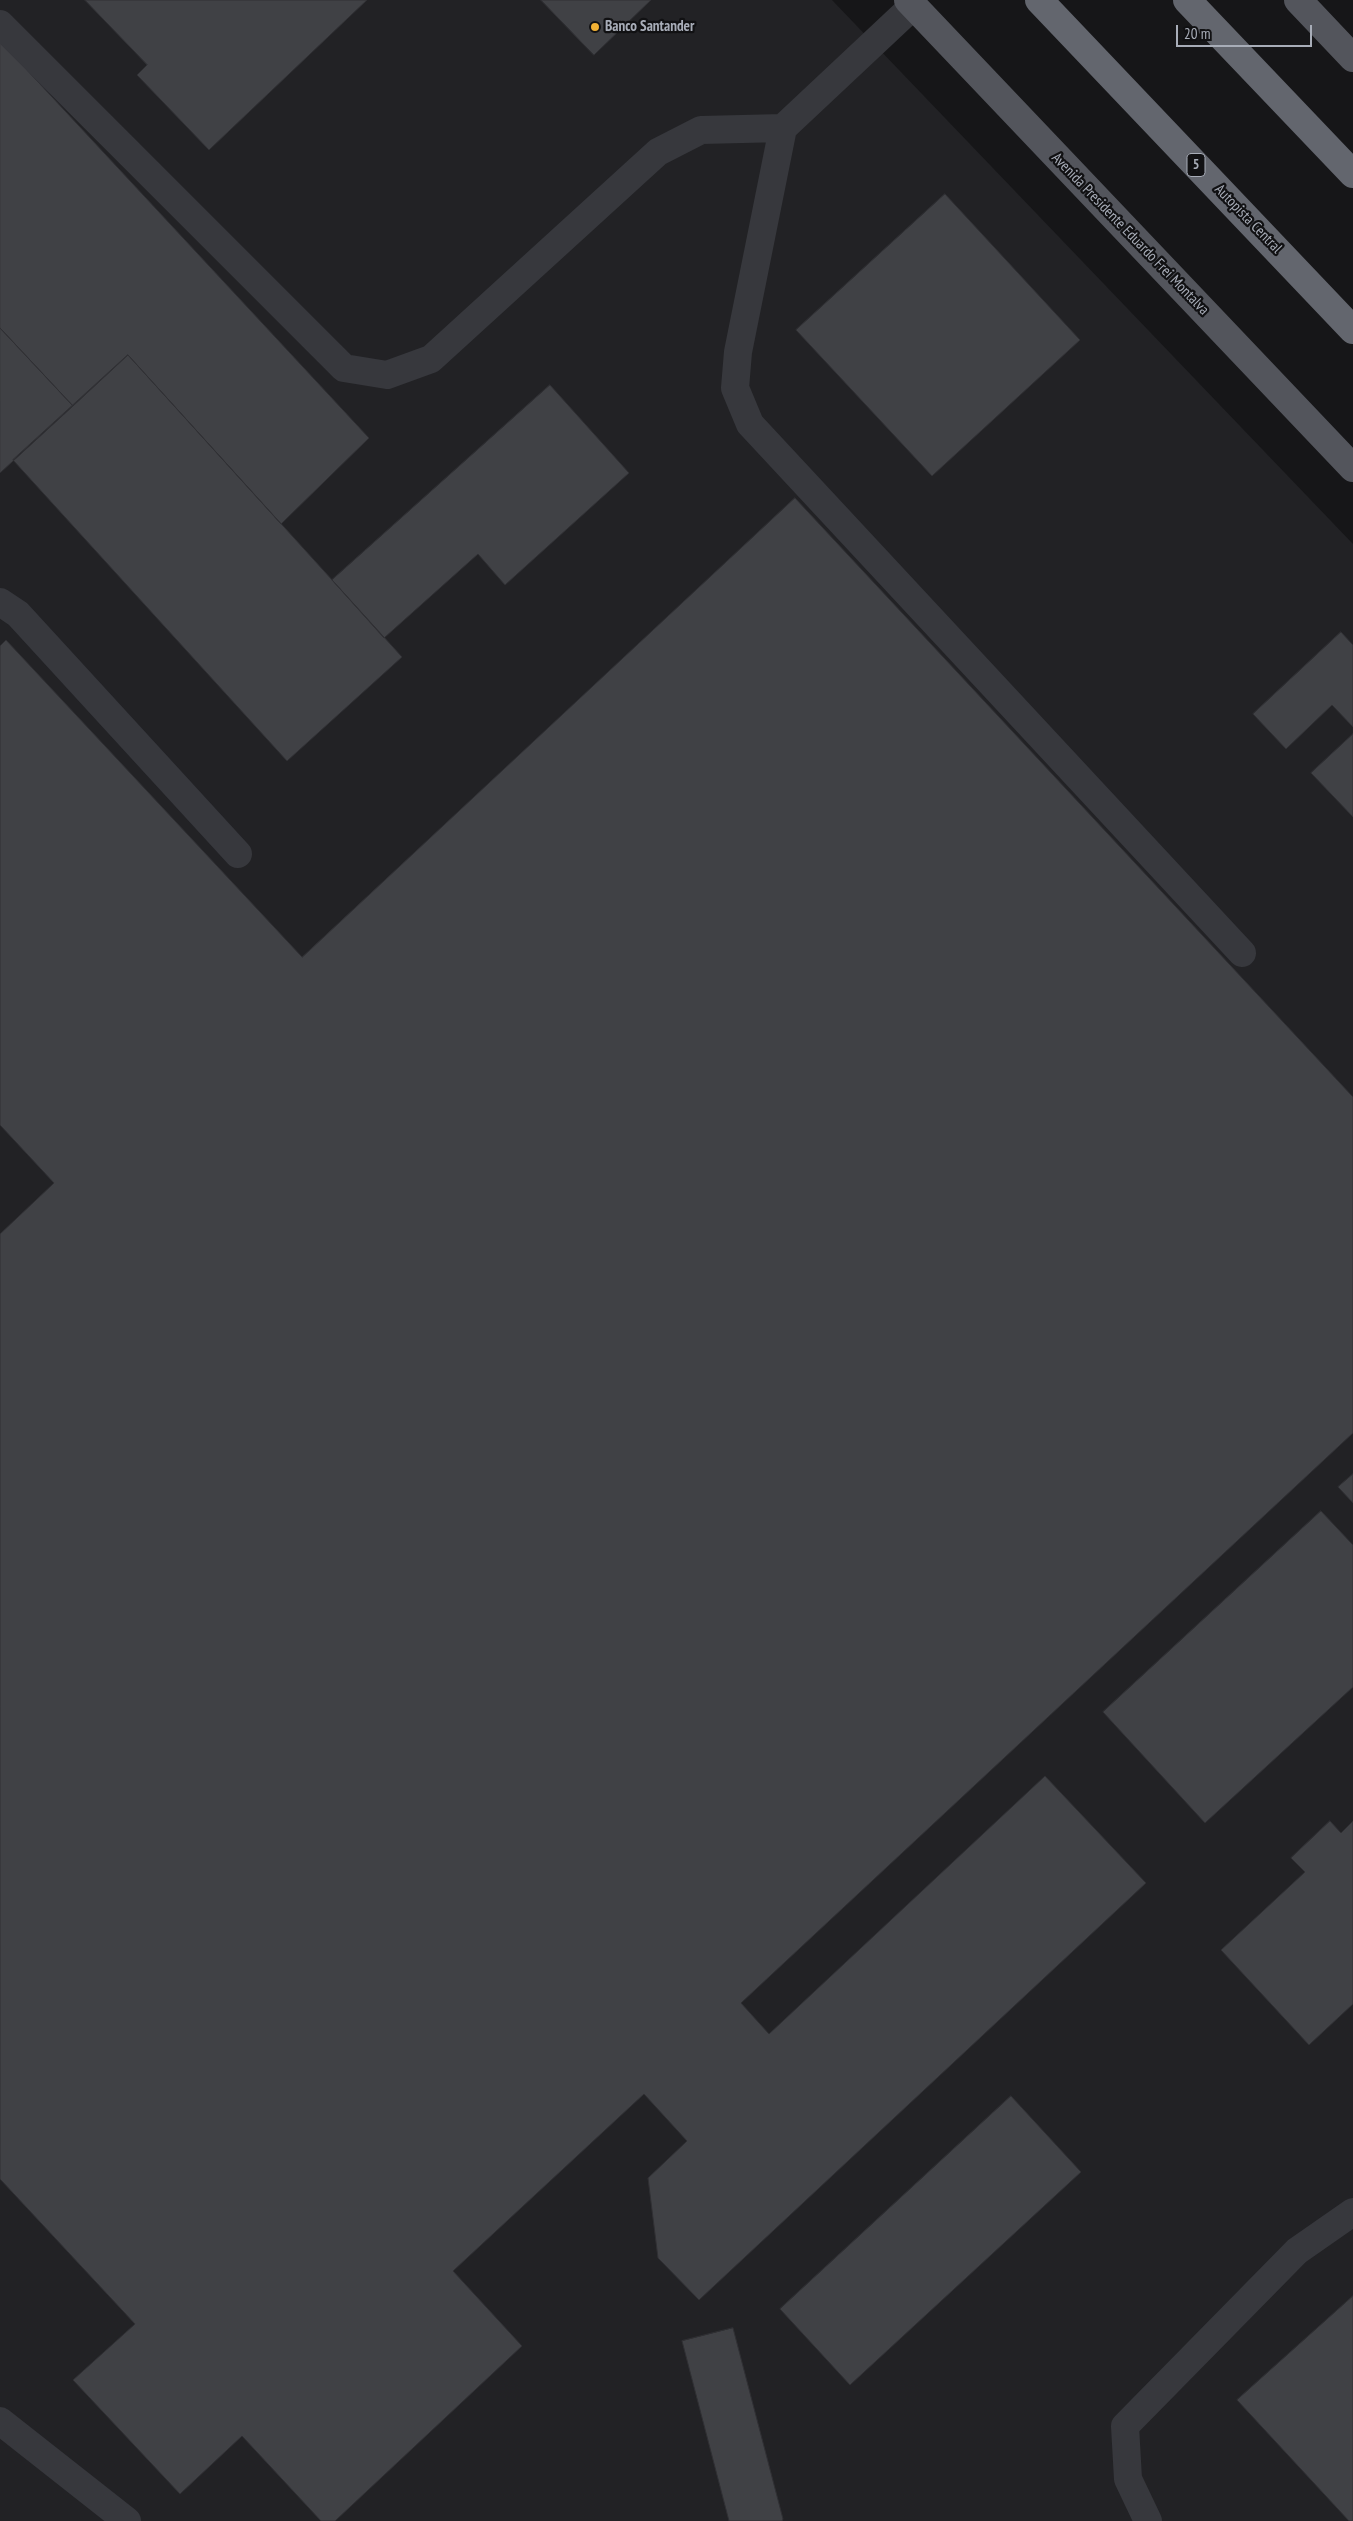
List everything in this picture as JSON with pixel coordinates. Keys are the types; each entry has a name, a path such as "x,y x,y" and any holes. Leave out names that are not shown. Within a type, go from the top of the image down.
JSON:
{"highway":[{"name":"Autopista Central","path":"1039,0 1353,330"},
{"path":"1187,0 1353,174"}],"main road":[{"path":"1298,0 1353,58"},
{"name":"Avenida Presidente Eduardo Frei Montalva","path":"911,3 1353,468"}],"lane":[{"path":"911,3 783,128 738,352 735,388 750,424 1242,953"},
{"path":"0,24 344,368 387,375 431,359 658,152 701,130 783,128"},
{"path":"0,602 18,614 238,854"},
{"path":"1148,2521 1128,2479 1125,2426 1298,2251 1353,2212"},
{"path":"0,2421 127,2521"}],"shaded area":[{"path":"0,0 832,0 1353,544 1353,2521 0,2521"}],"building":[{"path":"85,0 367,0 209,150 137,75 147,65"},
{"name":"Banco Santander","path":"541,0 651,0 594,55"},
{"path":"0,41 369,438 281,524 128,355 73,406 0,328"},
{"path":"945,194 1080,340 932,476 796,330"},
{"path":"0,328 73,406 0,473"},
{"path":"128,355 402,657 287,761 13,460"},
{"path":"550,385 629,473 505,585 478,554 384,638 332,580"},
{"path":"795,498 1353,1097 1353,1433 741,2003 769,2034 1045,1776 1146,1883 699,2300 658,2258 648,2178 687,2141 644,2094 453,2271 522,2346 335,2521 321,2521 242,2436 180,2494 73,2380 135,2324 0,2179 0,1234 54,1183 0,1125 0,646 6,640 302,957"},
{"path":"1341,632 1353,645 1353,727 1332,705 1286,749 1253,714"},
{"path":"1353,734 1353,817 1311,773"},
{"path":"1353,1474 1353,1503 1338,1487"},
{"path":"1321,1511 1353,1545 1353,1687 1205,1823 1103,1712"},
{"path":"1330,1821 1341,1833 1353,1821 1353,2004 1309,2045 1221,1950 1305,1872 1291,1858"},
{"path":"1011,2096 1081,2172 850,2385 780,2309"},
{"path":"1353,2296 1353,2521 1349,2521 1237,2400"},
{"path":"733,2328 782,2521 729,2521 682,2341"}],"place":[{"name":"Banco Santander","path":"595,27"}]}
